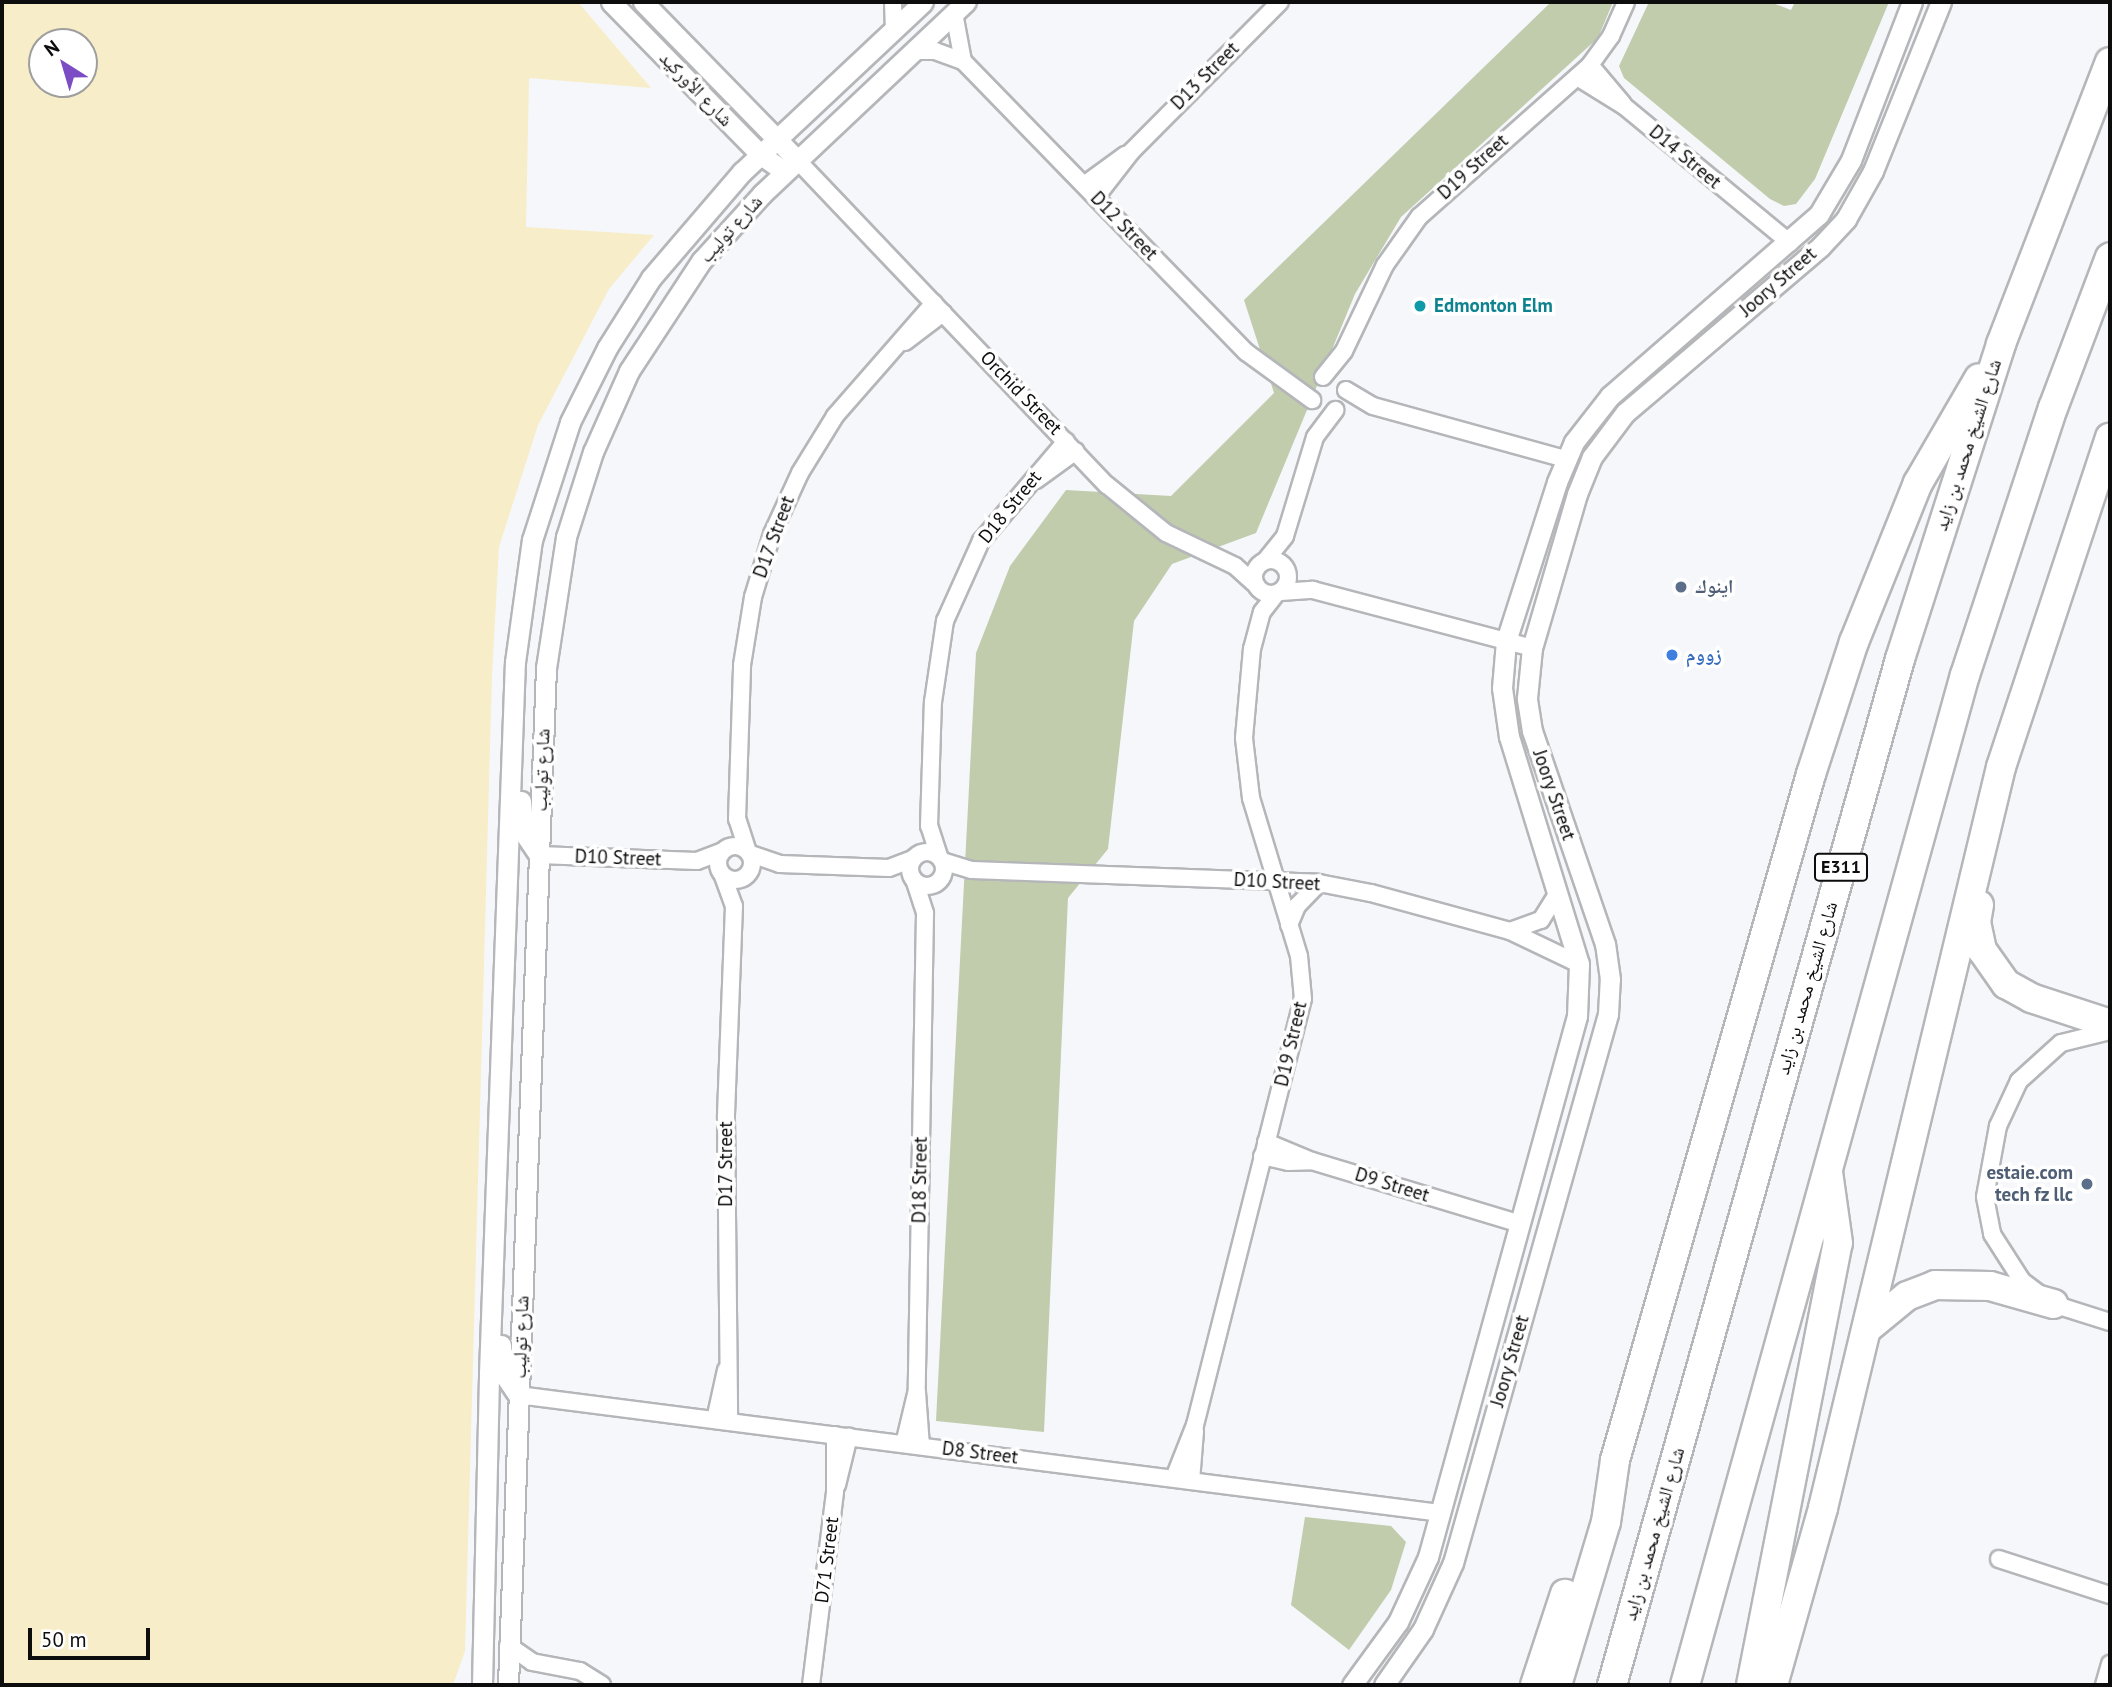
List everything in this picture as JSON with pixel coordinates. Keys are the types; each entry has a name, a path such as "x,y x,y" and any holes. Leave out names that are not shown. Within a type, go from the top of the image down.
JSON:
{"highway":[{"name":"شارع الشيخ محمد بن زايد","path":"1612,1685 1900,659 2001,344 2110,62"},
{"path":"1685,1685 1965,675 2053,408 2110,257"},
{"path":"1557,1685 1606,1522 1615,1460 1759,952 1854,642 1928,463 2001,344"},
{"path":"1773,1685 1868,1328 2001,767 2110,438"},
{"path":"2001,767 1976,922 1982,950 1996,974 2018,992 2110,1024"},
{"path":"1751,1685 1838,1243 1827,1168"},
{"path":"1868,1328 1907,1296 1935,1285 1990,1286 2053,1304"},
{"path":"1535,1685 1589,1519 1615,1460"}],"street":[{"name":"شارع الأوركيد","path":"611,2 761,155 791,167"},
{"name":"شارع الأوركيد","path":"643,2 778,139 791,167"},
{"path":"893,2 894,31"},
{"name":"شارع توليب","path":"482,1685 492,1276 512,736 524,581 543,500 570,422 607,348 651,278 708,208 923,2"},
{"name":"D13 Street","path":"1096,197 1131,152 1280,2"},
{"name":"D19 Street","path":"1321,378 1344,351 1370,290 1419,217 1590,65 1611,36 1626,2"},
{"name":"Joory Street","path":"1352,1685 1409,1601 1441,1513 1577,1016 1578,964 1505,721 1502,680 1506,641 1565,459 1584,426 1610,396 1790,243 1819,214 1842,179 1912,2"},
{"name":"Joory Street","path":"1384,1685 1433,1612 1453,1563 1604,1031 1610,988 1605,944 1532,731 1527,681 1532,648 1577,494 1602,441 1625,413 1821,246 1846,219 1873,171 1936,5"},
{"name":"شارع توليب","path":"508,1685 550,624 566,537 589,463 629,371 676,296 731,226 960,8"},
{"path":"960,8 963,61"},
{"name":"D12 Street","path":"915,51 935,51 963,61 1246,352 1292,382 1313,401"},
{"path":"1590,65 1624,106"},
{"name":"D14 Street","path":"1577,78 1624,106 1790,243"},
{"name":"D13 Street","path":"1084,185 1131,152"},
{"name":"Orchid Street","path":"791,167 826,194 1071,446 1152,524 1234,566 1255,585"},
{"name":"D17 Street","path":"722,1421 726,1368 726,1118 734,906 747,875 749,852 737,819 741,665 753,597 772,534 800,473 835,416 900,345 939,308"},
{"name":"D19 Street","path":"1344,351 1345,387"},
{"path":"1279,592 1287,570 1284,536 1315,437 1312,388 1321,378"},
{"path":"1292,382 1337,378 1373,407"},
{"path":"1315,437 1337,409 1345,387"},
{"path":"1313,401 1323,410 1373,407 1565,459"},
{"name":"D18 Street","path":"915,857 929,826 934,678 945,621 981,541 1034,482 1071,446"},
{"path":"1284,536 1254,572 1255,585 1265,594 1313,590 1532,648"},
{"path":"1234,566 1274,560 1313,590"},
{"name":"D19 Street","path":"1174,1478 1195,1425 1303,999 1302,971 1251,798 1244,738 1247,679 1258,620 1255,585"},
{"name":"D19 Street","path":"1258,620 1279,592"},
{"path":"512,736 523,757 521,824 539,855"},
{"name":"D17 Street","path":"723,850 737,819"},
{"name":"D18 Street","path":"929,826 941,858"},
{"path":"780,864 734,880 722,874 723,850 749,852 780,864 889,868 930,852 941,858 939,882 926,887 889,868"},
{"name":"D10 Street","path":"539,855 697,861 723,850"},
{"path":"914,881 909,869 915,857"},
{"name":"D10 Street","path":"941,858 972,870 1319,883 1371,893 1510,931 1556,950 1578,964"},
{"name":"D10 Street","path":"697,861 722,874"},
{"name":"D10 Street","path":"939,882 972,870"},
{"name":"D17 Street","path":"722,874 734,906"},
{"name":"D18 Street","path":"914,881 925,913 917,1392 921,1446"},
{"name":"D18 Street","path":"925,913 939,882"},
{"path":"1289,925 1297,906 1319,883"},
{"path":"1510,931 1541,920 1558,893"},
{"path":"2110,1031 2061,1044 2031,1066 2009,1098 1991,1154 1985,1197 1992,1234 2016,1274 2053,1304 2110,1322"},
{"name":"D9 Street","path":"1264,1149 1288,1163 1311,1161 1521,1224"},
{"path":"1521,1224 1528,1246 1517,1294 1522,1318"},
{"path":"492,1276 502,1298 501,1365 518,1395"},
{"path":"904,1444 917,1392"},
{"name":"D8 Street","path":"518,1395 1441,1513"},
{"name":"D19 Street","path":"1191,1481 1195,1425"},
{"name":"D71 Street","path":"811,1685 842,1435"},
{"path":"1433,1612 1433,1588 1446,1537 1441,1513"},
{"path":"1999,1559 2110,1595"},
{"path":"508,1645 532,1662 580,1671 603,1685"},
{"path":"468,1685 484,1656"},
{"path":"2104,1685 2110,1664"}],"green space":[{"path":"1551,2 1613,2 1598,38 1401,217 1355,294 1256,533 1172,564 1134,621 1108,849 1068,898 1044,1432 936,1421 976,653 1010,566 1066,490 1171,496 1274,393 1244,300"},
{"path":"1649,2 1770,2 1791,10 1795,2 1889,2 1815,179 1796,204 1784,206 1770,199 1624,78 1619,66"},
{"path":"1305,1517 1391,1526 1406,1542 1391,1590 1349,1650 1291,1605"}],"sand":[{"path":"2,2 578,2 651,88 529,78 526,227 654,235 609,289 538,425 499,547 492,675 465,1651 453,1685 2,1685"}],"place":[{"name":"Edmonton Elm","path":"1420,306"},
{"name":"اينوك","path":"1681,587"},
{"name":"زووم","path":"1672,655"},
{"name":"estaie.com tech fz llc","path":"2087,1184"}]}
